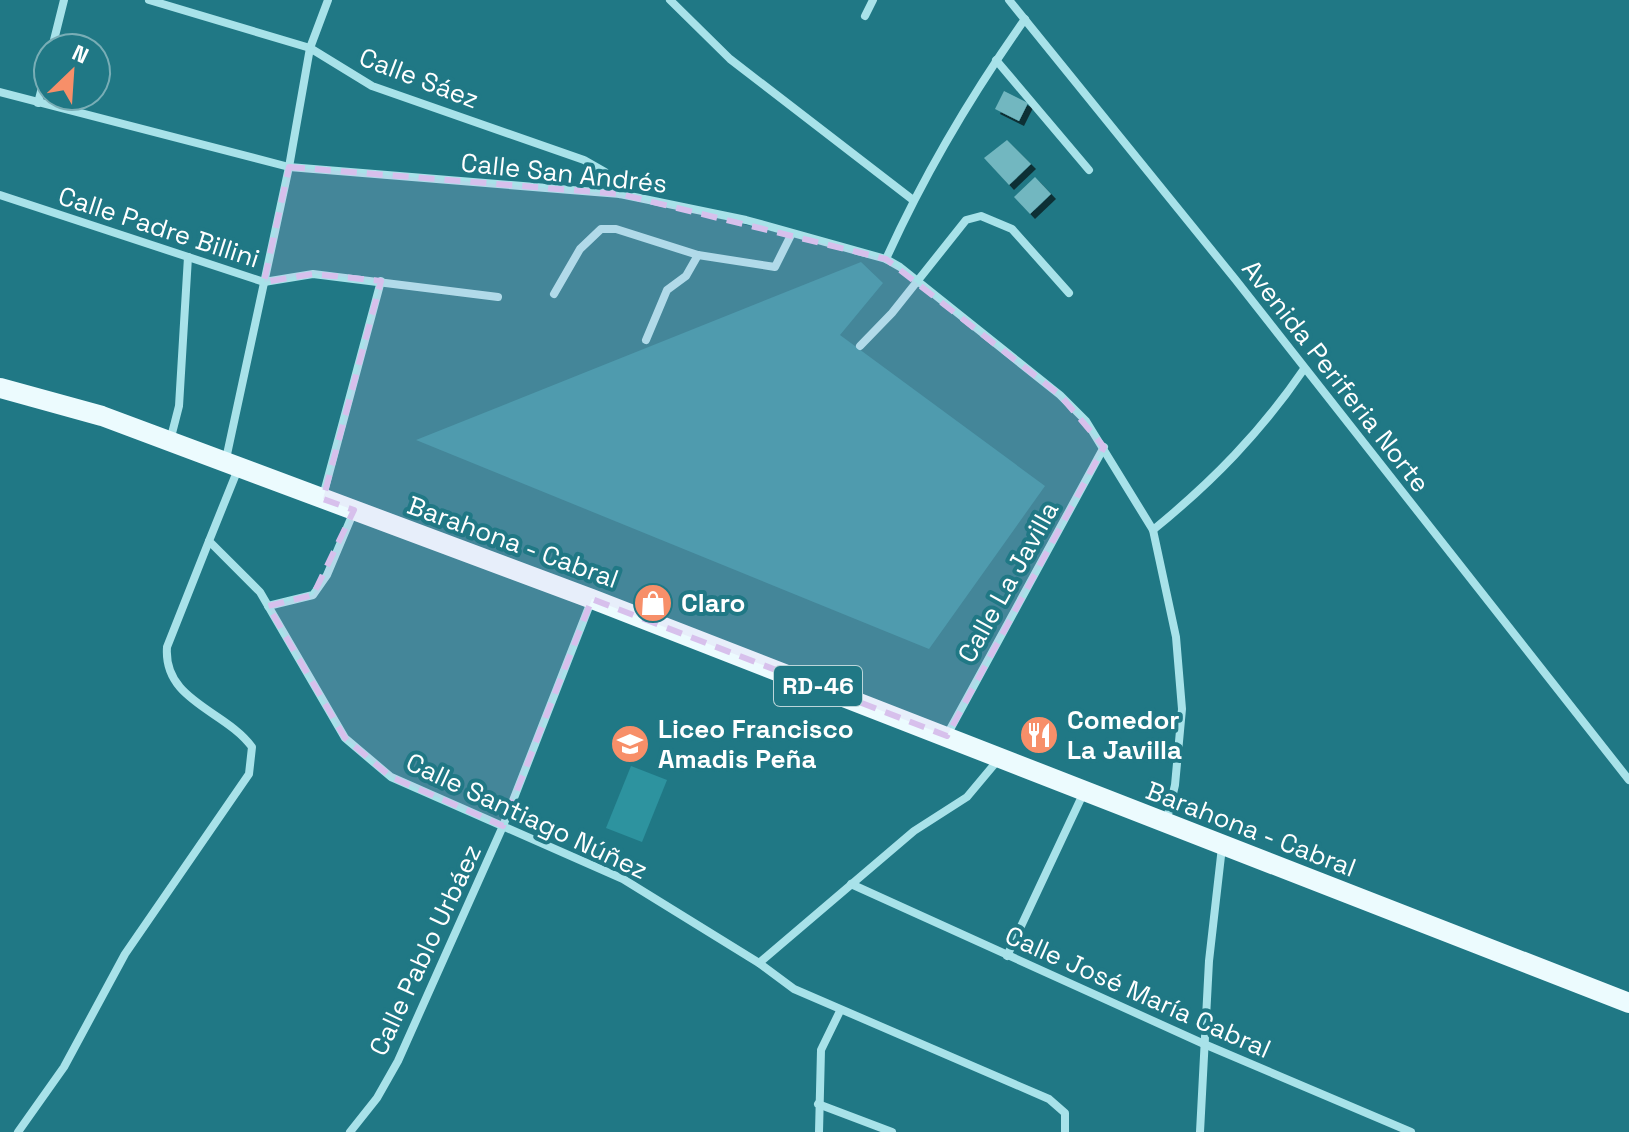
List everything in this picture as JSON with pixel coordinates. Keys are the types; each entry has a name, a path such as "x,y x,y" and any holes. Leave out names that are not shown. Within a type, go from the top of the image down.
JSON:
{"main road":[{"name":"Barahona - Cabral","path":"0,388 102,416 592,599 1629,1003"}],"street":[{"path":"56,32 64,0"},
{"name":"Calle Sáez","path":"149,0 310,48 372,86 584,160 605,172 620,194"},
{"path":"18,1132 64,1067 125,954 249,774 254,759 252,747 244,735 186,696 166,664 171,635 209,541 232,466 310,48 328,0"},
{"path":"670,0 730,59 913,200"},
{"path":"865,16 873,0"},
{"name":"Avenida Periferia Norte","path":"1009,0 1629,780"},
{"path":"886,259 913,200 996,60 1025,19"},
{"path":"996,60 1089,170"},
{"name":"Calle San Andrés","path":"0,92 32,101"},
{"name":"Calle San Andrés","path":"73,112 289,167 620,194 746,220 886,259 1060,395 1086,421 1153,530 1176,637 1182,709 1175,785 1166,824"},
{"name":"Calle Padre Billini","path":"0,195 264,282 313,274 498,297"},
{"path":"860,346 918,281 966,220 981,216 1012,229 1069,293"},
{"path":"554,294 580,249 601,229 616,229 698,255 775,267 791,235"},
{"path":"646,340 667,290 686,276 698,255"},
{"path":"170,441 179,406 188,257"},
{"path":"323,499 381,281"},
{"path":"1153,530 1230,463 1269,421 1304,369"},
{"name":"Calle La Javilla","path":"947,736 1104,447"},
{"path":"268,606 313,595 327,575 354,510"},
{"name":"Calle Santiago Núñez","path":"209,541 260,592 345,738 391,777 623,879 759,963 794,989 1049,1099 1065,1113 1065,1132"},
{"name":"Calle Pablo Urbáez","path":"350,1132 377,1098 398,1061 503,826 592,599"},
{"path":"759,963 914,831 967,797 1000,758"},
{"path":"1007,956 1084,791"},
{"path":"1200,1132 1209,961 1222,847"},
{"name":"Calle José María Cabral","path":"851,884 1204,1044 1411,1132"},
{"path":"819,1132 821,1050 840,1011"},
{"path":"818,1104 892,1132"}],"highlighted area":[{"path":"289,167 620,194 886,259 1060,395 1104,447 947,736 592,599 503,826 391,777 345,738 268,606 313,595 354,510 323,499 381,281 313,274 264,282"}],"green space":[{"path":"861,262 883,283 840,335 1045,486 929,649 416,440"},
{"path":"631,766 667,780 642,842 606,828"}],"building":[{"path":"1004,91 1028,103 1019,121 995,109"},
{"path":"1007,140 1031,164 1009,185 984,158"},
{"path":"1035,177 1051,194 1030,214 1014,197"}],"place":[{"name":"Claro","path":"653,603"},
{"name":"Comedor La Javilla","path":"1039,735"},
{"name":"Liceo Francisco Amadis Peña","path":"630,744"}]}
